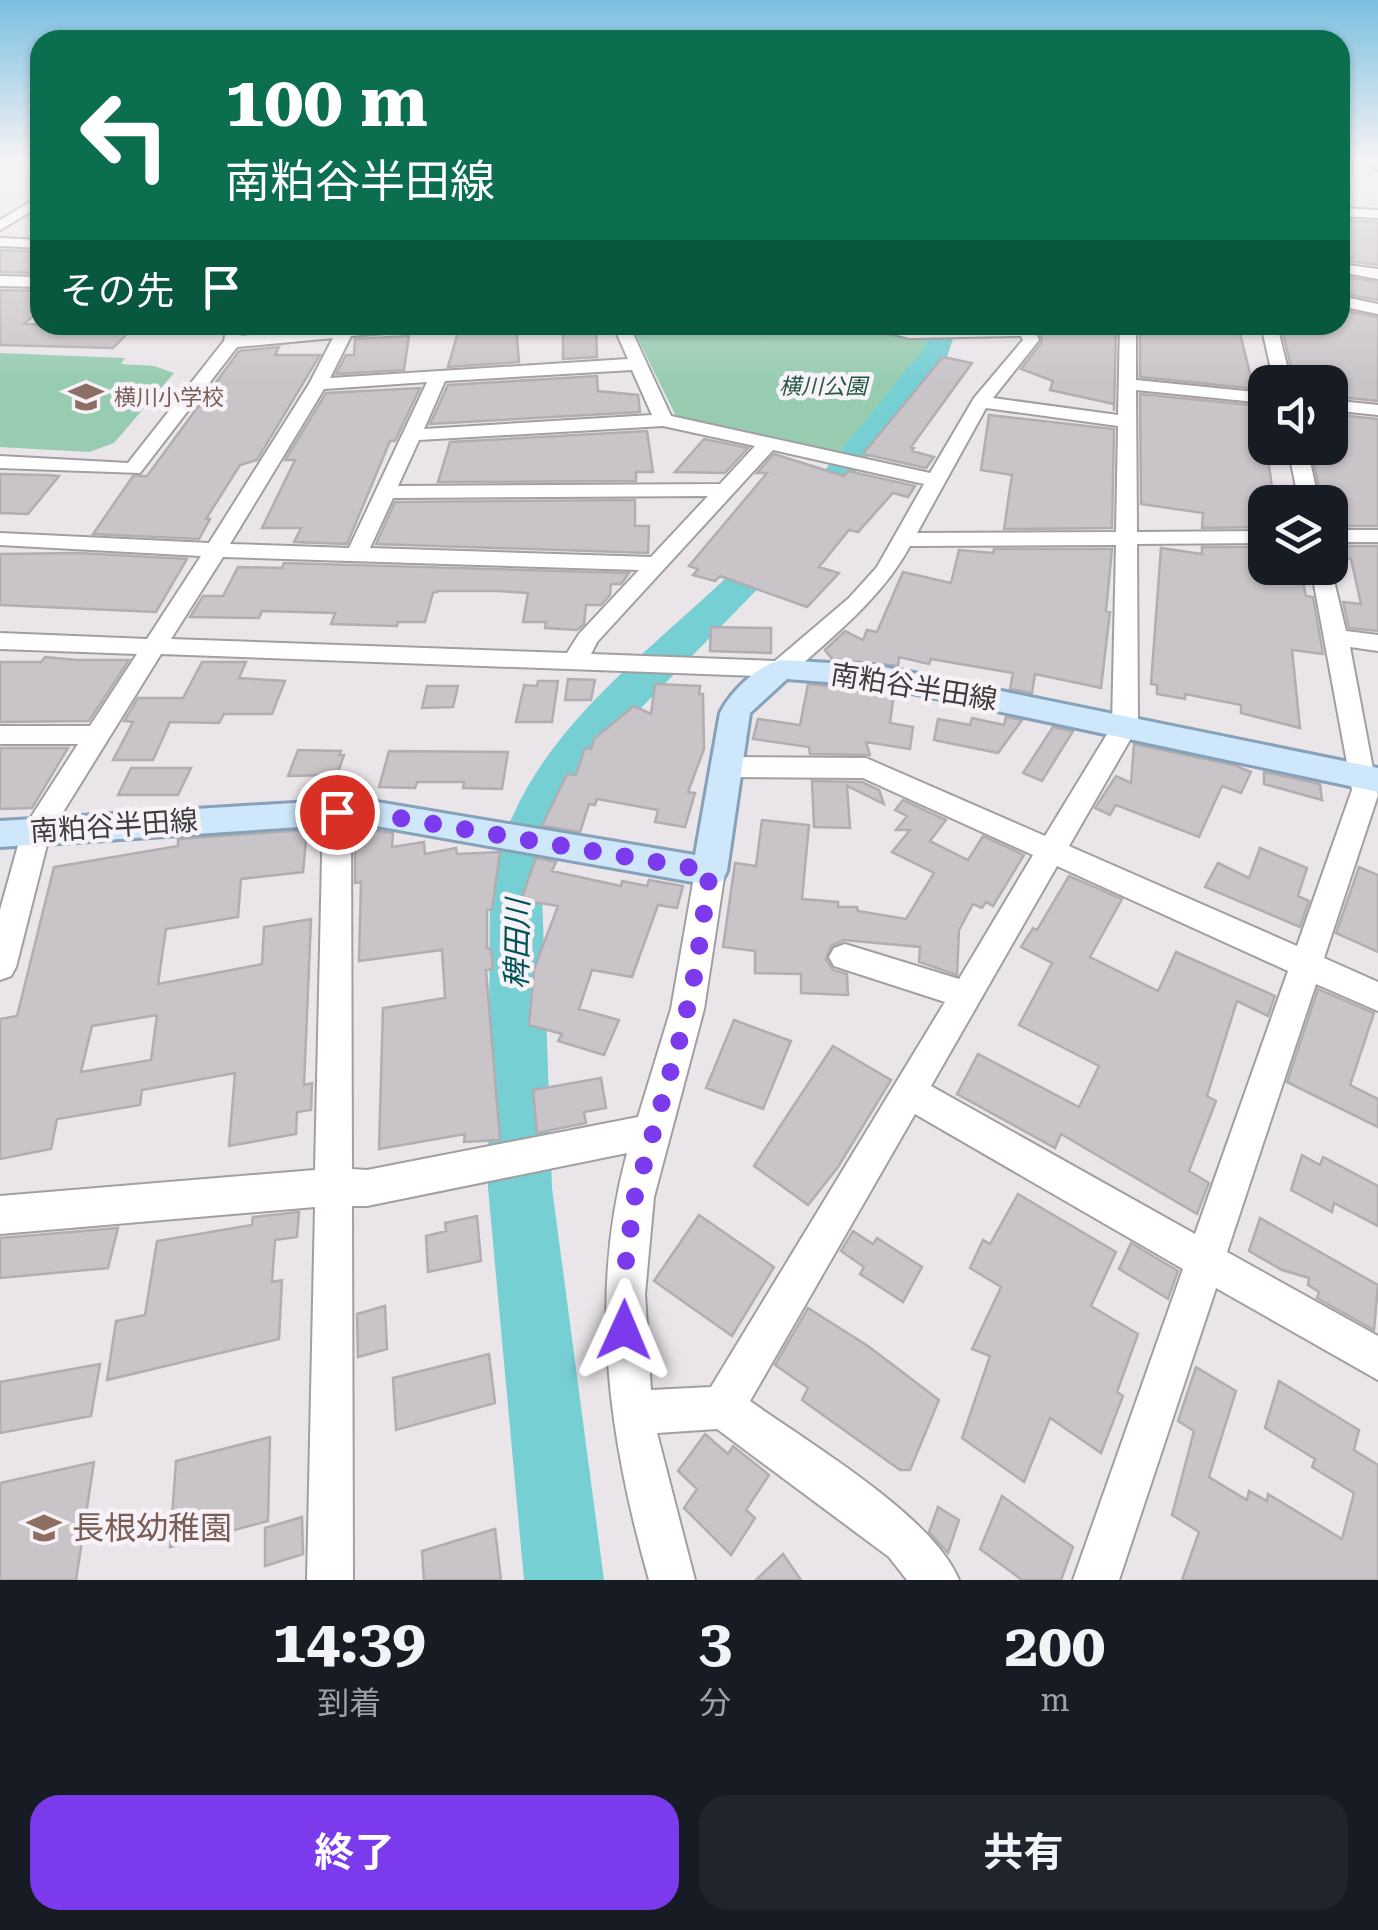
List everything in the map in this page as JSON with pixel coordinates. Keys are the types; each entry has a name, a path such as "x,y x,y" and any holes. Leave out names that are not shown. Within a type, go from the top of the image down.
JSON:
{"main road":[{"name":"南粕谷半田線","path":"781,670 878,676 1371,778"},
{"path":"710,871 735,713 740,704 781,670"},
{"name":"南粕谷半田線","path":"0,834 358,811 710,871"}],"street":[{"path":"0,242 30,244"},
{"path":"1350,270 1378,274"},
{"path":"0,280 30,282"},
{"path":"1350,303 1378,309"},
{"path":"0,462 132,469 232,335"},
{"path":"0,968 36,831 216,550 344,335"},
{"path":"625,335 663,420"},
{"path":"0,641 781,670 857,603 906,540 980,402 1025,350 1031,340 1029,335"},
{"path":"722,1407 911,1093 1124,726 1128,335"},
{"path":"1271,335 1278,365"},
{"path":"318,384 638,364"},
{"path":"357,554 438,377"},
{"path":"1128,384 1248,396"},
{"path":"980,402 1128,422"},
{"path":"1348,407 1378,410"},
{"path":"412,435 663,420 938,481"},
{"path":"576,660 587,639 769,443"},
{"path":"386,492 726,490"},
{"path":"906,540 1248,536"},
{"path":"1348,536 1378,536"},
{"path":"0,539 656,564"},
{"path":"1096,1580 1304,964 1371,778 1334,637 1325,585"},
{"path":"1334,637 1378,643"},
{"path":"691,666 727,685 735,713"},
{"path":"0,735 95,735"},
{"path":"728,767 866,768 1378,998"},
{"path":"330,1580 337,812"},
{"path":"672,1580 648,1502 631,1413 624,1330 626,1261 635,1196 686,1013 710,871"},
{"path":"845,957 966,995"},
{"path":"911,1093 1378,1359"},
{"path":"0,1215 332,1187 367,1188 651,1131"},
{"path":"631,1413 722,1407 905,1542 936,1580"}],"green space":[{"name":"横川公園","path":"636,335 933,336 923,363 848,454 676,416"},
{"path":"0,353 125,358 121,364 154,366 174,373 114,443 89,452 0,447"}],"building":[{"path":"1350,235 1378,235 1378,265 1350,261"},
{"path":"0,250 30,252 30,273 0,272"},
{"path":"1350,278 1378,282 1378,300 1350,295"},
{"path":"0,290 30,291 30,319 24,324 30,324 30,335 126,335 113,348 0,345"},
{"path":"1350,312 1378,317 1378,401 1348,398 1348,365 1291,365 1283,335 1350,335"},
{"path":"457,335 517,335 519,362 448,367"},
{"path":"563,335 596,335 597,357 563,359"},
{"path":"1040,335 1116,335 1114,411 1114,404 1050,390 1053,381 1021,369 1042,342"},
{"path":"1140,335 1240,335 1248,366 1248,388 1140,377"},
{"path":"409,336 404,370 336,374 346,355 354,355 355,339"},
{"path":"279,347 275,355 320,355 257,460 240,465 206,519 210,519 199,539 93,534 133,476 147,476 239,351"},
{"path":"943,357 972,363 911,447 912,451 934,457 926,468 863,454"},
{"path":"597,376 598,391 638,395 640,412 430,424 448,385"},
{"path":"420,388 395,441 390,441 347,544 294,542 301,528 262,528 295,460 285,460 326,393"},
{"path":"1140,394 1248,405 1248,465 1269,465 1272,485 1248,485 1248,527 1202,528 1203,513 1141,504"},
{"path":"989,415 1114,429 1112,528 1004,529 1012,475 981,470"},
{"path":"1348,416 1378,419 1378,526 1348,526 1348,485 1318,485 1314,465 1348,465"},
{"path":"647,431 653,472 636,472 636,481 438,482 450,442"},
{"path":"704,439 748,448 725,473 675,472"},
{"path":"774,454 844,476 848,471 915,486 908,497 893,493 858,532 849,530 819,567 839,573 807,607 720,576 715,581 693,575 698,569 689,566 767,473 757,473"},
{"path":"0,474 59,476 28,514 0,513"},
{"path":"635,500 635,526 649,526 648,553 376,544 395,502"},
{"path":"1348,546 1378,546 1378,631 1349,628 1343,602 1361,604"},
{"path":"1202,547 1248,547 1248,585 1304,585 1306,596 1313,597 1323,654 1292,650 1300,728 1241,713 1241,705 1185,694 1185,699 1157,694 1157,685 1151,684 1161,548 1202,554"},
{"path":"994,549 1112,549 1101,688 1035,674 1032,693 1010,689 1013,673 931,659 929,664 899,657 898,666 832,659 825,650 845,631 863,640 867,630 877,632 903,572 951,583 959,550 993,553"},
{"path":"79,553 187,559 156,612 0,605 0,554"},
{"path":"284,563 629,573 621,584 611,584 610,595 601,605 586,605 584,624 577,630 545,628 546,622 523,622 528,593 497,591 433,593 425,622 398,622 397,626 331,624 335,613 262,611 259,618 190,617 203,596 223,596 238,567 282,568"},
{"path":"711,627 771,628 771,653 710,651"},
{"path":"45,657 129,660 89,721 0,722 0,662 41,662"},
{"path":"202,662 246,662 239,678 285,681 272,714 224,714 219,723 170,722 153,760 113,760 133,722 124,721 138,698 183,698"},
{"path":"568,679 595,680 591,700 565,700"},
{"path":"538,681 558,681 552,722 516,722 524,685 537,686"},
{"path":"655,684 700,686 699,694 703,694 704,749 688,792 695,793 685,827 655,822 658,810 597,799 595,805 589,804 580,832 542,826 567,774 576,775 585,748 591,749 594,739 634,706 651,714"},
{"path":"808,684 894,693 890,723 913,727 910,749 866,742 870,755 810,754 809,747 753,739 758,719 800,725"},
{"path":"427,686 458,686 453,707 422,708"},
{"path":"1006,717 1022,720 998,753 934,740 938,719 970,725 972,718 1004,725"},
{"path":"1053,727 1073,731 1042,781 1023,773"},
{"path":"1134,744 1251,772 1241,793 1222,786 1199,837 1116,805 1110,815 1095,808 1116,776 1131,783"},
{"path":"0,748 68,748 32,808 0,809"},
{"path":"298,750 341,751 339,755 344,755 337,775 288,776"},
{"path":"389,751 508,752 502,789 463,788 464,782 417,782 415,788 379,787"},
{"path":"131,768 191,768 178,795 118,795"},
{"path":"1264,772 1320,784 1322,800 1264,784"},
{"path":"812,781 862,782 879,790 884,804 847,786 850,828 814,827"},
{"path":"903,800 946,820 930,841 968,860 983,836 1024,855 993,906 986,902 982,908 973,904 959,930 957,975 919,962 920,947 844,940 831,946 826,959 833,970 847,974 848,995 801,993 801,974 755,973 755,951 723,947 735,863 756,866 762,820 809,825 802,899 838,902 838,907 857,907 858,911 906,919 934,873 892,852 910,830 896,830 907,816 895,810"},
{"path":"355,827 393,833 392,847 424,842 425,854 456,848 457,854 500,852 492,909 487,910 487,948 491,949 493,969 486,970 500,1140 464,1142 465,1134 379,1149 383,1008 445,998 442,950 359,961 361,882 355,883"},
{"path":"307,830 303,872 241,879 238,917 166,929 158,984 262,964 264,927 311,919 304,1085 312,1083 311,1110 297,1112 296,1134 229,1146 235,1073 142,1090 140,1105 57,1119 51,1149 0,1159 0,1019 17,1016 54,867 178,846 178,839","holes":["157,1015 151,1060 81,1072 92,1026"]},
{"path":"1260,848 1307,868 1298,896 1309,901 1300,927 1205,887 1218,863 1249,878"},
{"path":"536,858 556,862 552,871 621,886 622,881 647,886 649,880 683,886 677,908 658,905 632,977 592,970 579,1009 619,1020 604,1055 558,1041 562,1034 529,1025 534,969 558,906 521,900"},
{"path":"1359,867 1378,875 1378,952 1336,933"},
{"path":"1069,876 1122,899 1090,957 1158,991 1176,952 1275,996 1268,1016 1237,1001 1207,1096 1216,1101 1189,1171 1209,1183 1197,1214 1061,1134 1055,1148 957,1094 978,1054 1079,1107 1099,1066 1019,1025 1052,963 1021,947 1033,928 1037,930"},
{"path":"1318,989 1374,1013 1350,1085 1378,1099 1378,1127 1287,1082"},
{"path":"734,1020 791,1041 763,1109 706,1088"},
{"path":"833,1046 891,1080 838,1167 808,1205 754,1166"},
{"path":"601,1078 606,1108 584,1112 586,1123 537,1133 533,1090"},
{"path":"1302,1155 1320,1165 1323,1157 1378,1186 1378,1226 1334,1203 1332,1212 1291,1190"},
{"path":"1018,1194 1116,1252 1091,1306 1138,1334 1117,1392 1123,1396 1101,1453 1050,1418 1024,1482 962,1438 990,1356 972,1349 1001,1287 970,1268 983,1240 990,1244"},
{"path":"299,1212 297,1237 275,1240 272,1282 282,1280 279,1339 107,1380 116,1321 145,1315 157,1241 252,1225 253,1217"},
{"path":"699,1215 774,1267 732,1336 654,1281"},
{"path":"477,1216 481,1261 428,1272 426,1236 446,1231 445,1223"},
{"path":"1260,1218 1378,1285 1374,1330 1317,1298 1319,1292 1308,1285 1309,1278 1282,1270 1249,1251"},
{"path":"118,1228 108,1268 0,1278 0,1238"},
{"path":"853,1231 873,1244 877,1238 922,1267 903,1302 860,1274 864,1267 841,1251"},
{"path":"1131,1243 1178,1271 1168,1299 1119,1269"},
{"path":"385,1306 387,1349 358,1357 357,1314"},
{"path":"808,1308 868,1346 939,1400 910,1470 900,1470 802,1400 808,1388 775,1365"},
{"path":"489,1354 495,1403 396,1430 393,1378"},
{"path":"100,1364 91,1416 0,1433 0,1382"},
{"path":"1196,1367 1236,1391 1209,1477 1247,1500 1249,1491 1267,1501 1268,1494 1342,1539 1354,1493 1312,1467 1315,1459 1265,1428 1279,1381 1359,1430 1354,1450 1378,1465 1378,1580 1182,1580 1199,1532 1172,1515 1194,1431 1178,1421"},
{"path":"705,1434 728,1454 733,1446 769,1475 746,1510 755,1518 731,1555 684,1508 697,1489 678,1471"},
{"path":"270,1437 268,1521 170,1547 176,1461"},
{"name":"長根幼稚園","path":"94,1462 76,1580 0,1580 0,1483"},
{"path":"1002,1496 1073,1547 1061,1580 1022,1580 980,1549"},
{"path":"938,1507 959,1520 948,1553 929,1532"},
{"path":"302,1517 303,1554 265,1566 265,1528"},
{"path":"495,1529 501,1580 424,1580 422,1551"},
{"path":"783,1554 801,1580 756,1580"}],"waterway":[{"name":"稗田川","path":"564,1580 520,1188 516,893 521,857 545,793 578,745 769,556 937,351 939,339"}],"place":[{"name":"横川小学校","path":"86,397"},
{"name":"長根幼稚園","path":"44,1528"}],"route":[{"path":"337,812 358,811 710,871 683,1028 635,1196 626,1261 624,1330"}]}
